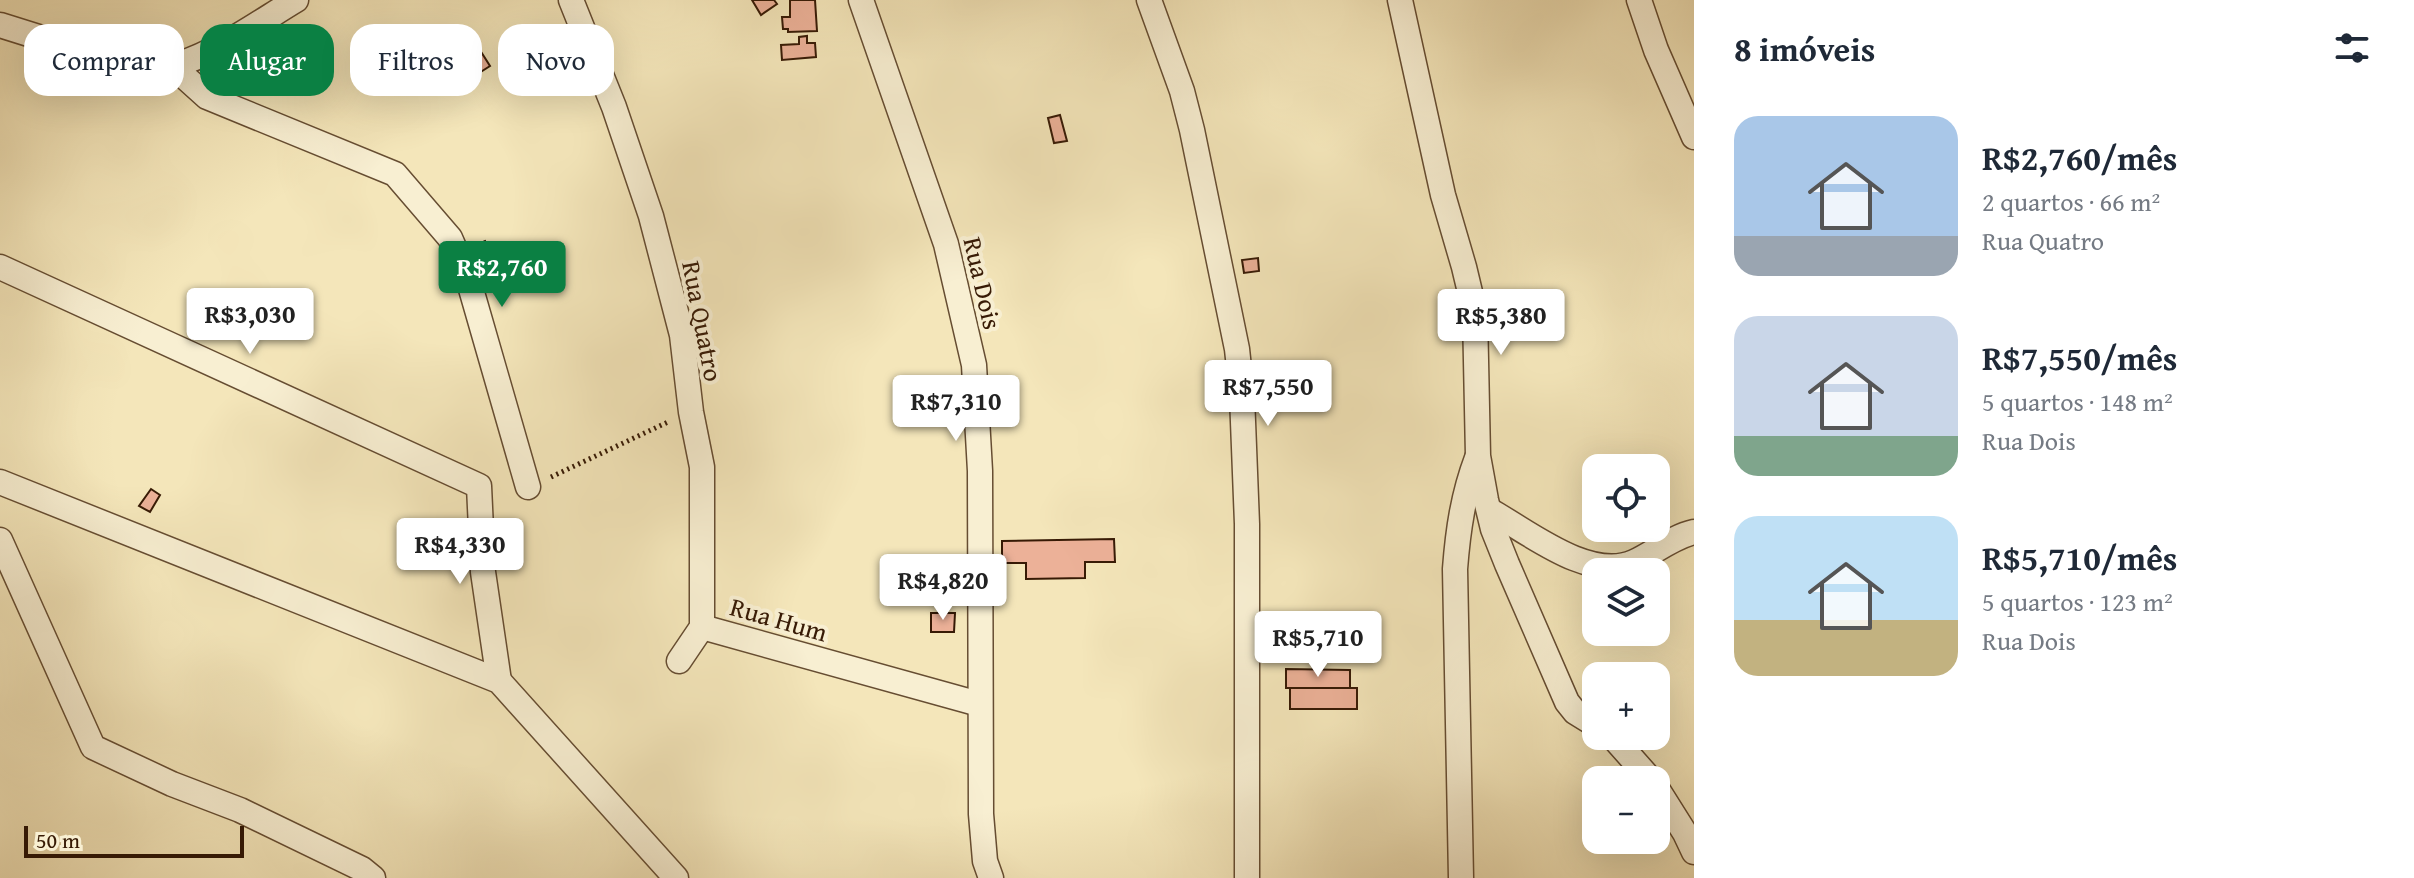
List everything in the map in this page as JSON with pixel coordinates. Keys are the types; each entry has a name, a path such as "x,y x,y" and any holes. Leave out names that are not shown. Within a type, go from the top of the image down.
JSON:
{"street":[{"path":"184,61 296,0"},
{"name":"Rua Quatro","path":"571,0 614,107 651,216 682,335 691,412 702,467 702,627"},
{"name":"Rua Dois","path":"861,0 946,244 974,365 980,471 981,814 985,861 991,878"},
{"path":"1149,0 1182,91 1192,130 1226,286 1239,365 1247,524 1247,878"},
{"path":"1400,0 1443,195 1475,313 1478,456 1489,510 1507,564 1561,691 1575,712 1582,716"},
{"path":"1639,0 1656,50 1694,137"},
{"path":"0,25 24,33"},
{"path":"184,74 207,97 395,174 450,238 469,282 528,487"},
{"path":"0,267 479,486 483,572 499,681"},
{"path":"1461,878 1455,569 1465,490 1478,456"},
{"path":"0,482 499,681 676,878"},
{"path":"1489,510 1565,555 1604,568 1633,563 1694,532"},
{"path":"0,540 93,747 172,784 240,810 362,869 373,878"},
{"name":"Rua Hum","path":"702,627 979,704"},
{"path":"679,661 702,627"},
{"path":"1624,750 1639,766"},
{"path":"1670,809 1694,852"}],"path":[{"path":"528,487 691,412"}],"building":[{"path":"752,0 774,0 777,4 761,15"},
{"path":"790,0 815,0 817,31 788,32 788,29 783,29 782,17 790,17"},
{"path":"807,36 807,43 815,43 816,57 782,60 781,45 799,44 799,37"},
{"path":"482,53 490,66 482,71"},
{"path":"1060,115 1067,141 1054,143 1048,118"},
{"path":"485,241 499,272 486,278 472,247"},
{"path":"1258,258 1259,271 1244,273 1242,260"},
{"path":"151,489 160,495 150,512 139,506"},
{"path":"1114,539 1115,562 1085,562 1085,578 1026,579 1026,563 1002,563 1002,541"},
{"path":"931,613 955,613 954,632 931,632"},
{"path":"1286,669 1350,670 1350,688 1286,688"},
{"path":"1290,688 1357,688 1357,709 1290,709"}]}
